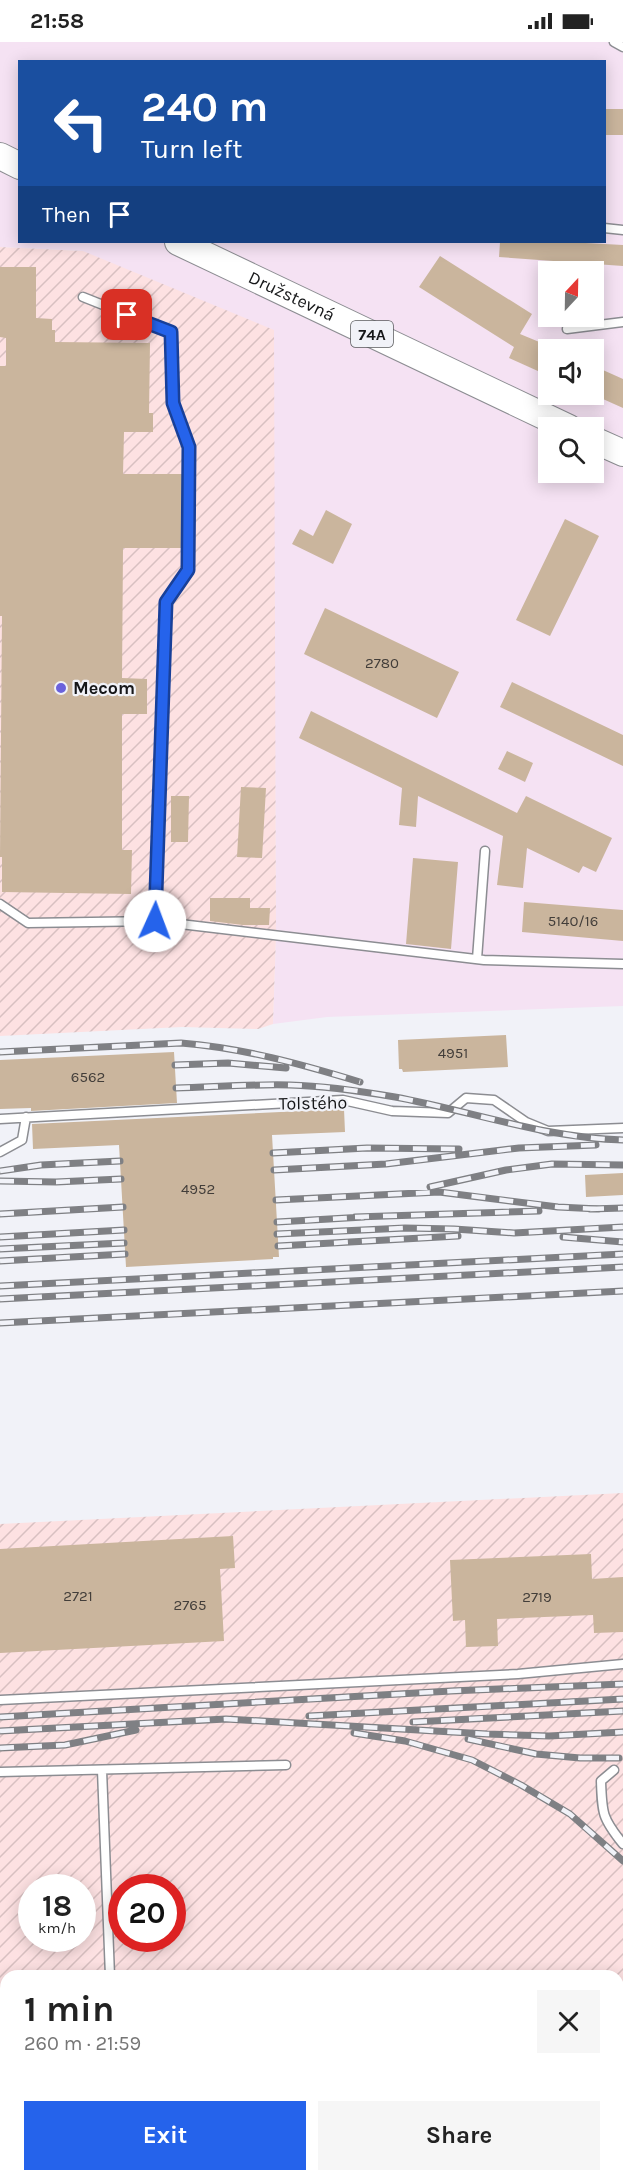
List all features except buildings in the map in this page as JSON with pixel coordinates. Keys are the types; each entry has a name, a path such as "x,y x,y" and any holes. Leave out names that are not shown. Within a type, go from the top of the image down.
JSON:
{"main road":[{"path":"0,156 18,165"},
{"name":"Družstevná","path":"180,243 545,417"},
{"path":"604,444 623,453"}],"lane":[{"path":"614,42 623,47"},
{"path":"606,228 623,230"},
{"path":"83,297 171,332 173,403 189,447 188,570 166,602 155,921"},
{"path":"567,329 623,322"},
{"path":"477,959 485,851"},
{"path":"0,904 28,923 155,921 477,959 623,964"},
{"name":"Tolstého","path":"0,1119 343,1100 392,1111 448,1113 466,1098 494,1100 526,1122 548,1131 623,1128"},
{"path":"0,1152 22,1140 26,1117"},
{"path":"0,1700 518,1674 623,1664"},
{"path":"0,1772 286,1765"},
{"path":"102,1770 110,1970"},
{"path":"614,1770 601,1781 602,1799 605,1820 623,1844"}],"shaded area":[{"path":"0,42 623,42 623,1006 327,1017 273,1024 276,936 274,540 83,251 0,247"},
{"path":"0,247 83,251 274,330 276,936 273,1024 258,1029 182,1027 0,1036"},
{"path":"623,1493 623,1970 0,1970 0,1524"}],"railway":[{"path":"0,1052 181,1043 272,1058 360,1082"},
{"path":"175,1065 228,1063 286,1068"},
{"path":"176,1088 276,1085 342,1089 395,1097 537,1129 623,1140"},
{"path":"274,1170 386,1164 519,1148 596,1145"},
{"path":"273,1153 367,1148 459,1149"},
{"path":"0,1171 41,1165 120,1161"},
{"path":"430,1187 506,1170 552,1164 623,1165"},
{"path":"0,1181 56,1182 121,1179"},
{"path":"276,1200 439,1192 558,1207 599,1209"},
{"path":"0,1214 123,1207"},
{"path":"590,1209 623,1208"},
{"path":"355,1217 539,1211"},
{"path":"277,1222 364,1217"},
{"path":"277,1234 405,1228 514,1233 623,1227"},
{"path":"0,1237 124,1230"},
{"path":"278,1246 458,1236"},
{"path":"563,1237 623,1242"},
{"path":"0,1249 124,1243"},
{"path":"0,1261 125,1254"},
{"path":"0,1286 623,1254"},
{"path":"0,1299 623,1267"},
{"path":"0,1323 623,1291"},
{"path":"0,1717 451,1691 623,1684"},
{"path":"309,1716 623,1699"},
{"path":"413,1722 623,1711"},
{"path":"0,1731 226,1719 487,1734 549,1736 623,1732"},
{"path":"0,1748 65,1745 136,1730"},
{"path":"354,1733 405,1741 472,1760 570,1814 623,1861"},
{"path":"468,1739 536,1754 580,1758 619,1758"}],"place":[{"name":"Mecom","path":"61,688"}],"route":[{"path":"127,315 171,332 173,403 189,447 188,570 166,602 155,921"}]}
